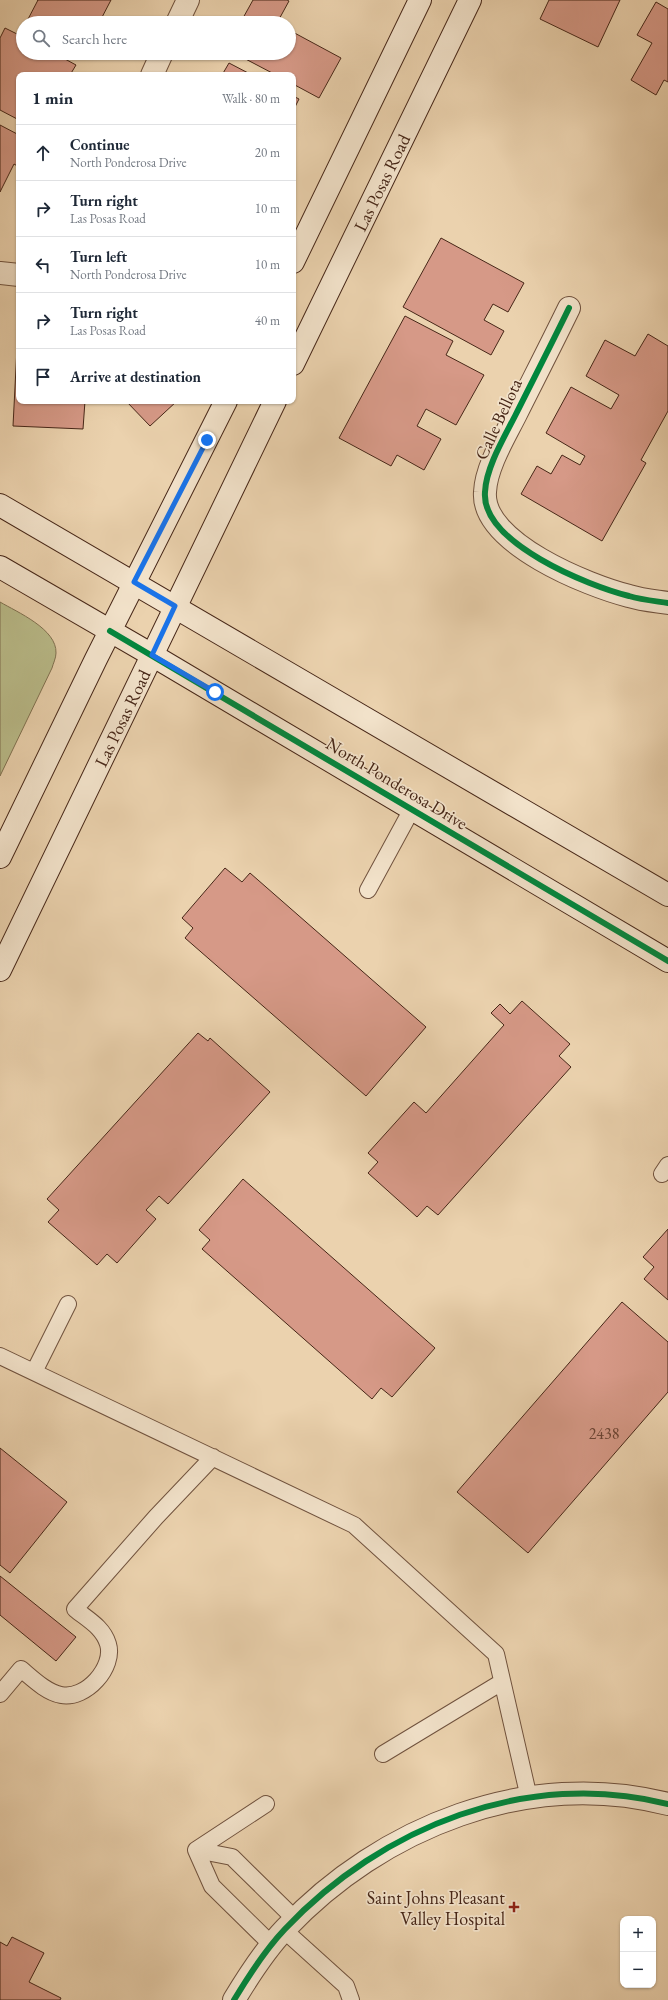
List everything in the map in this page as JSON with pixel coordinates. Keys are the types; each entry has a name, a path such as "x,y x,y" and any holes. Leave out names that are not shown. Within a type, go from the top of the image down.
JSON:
{"street":[{"path":"180,16 188,0"},
{"path":"296,256 420,0"},
{"name":"Las Posas Road","path":"296,358 470,0"},
{"path":"153,72 159,60"},
{"path":"0,273 16,275"},
{"name":"Calle Bellota","path":"569,308 502,443 487,478 484,493 486,503 494,521 513,542 562,571 595,585 630,596 668,603"},
{"path":"0,857 134,582 224,404"},
{"name":"Las Posas Road","path":"0,970 274,404"},
{"path":"0,505 668,895"},
{"name":"North Ponderosa Drive","path":"0,567 152,655 668,961"},
{"path":"234,2000 257,1963 284,1931 315,1899 348,1872 385,1848 423,1828 464,1813 505,1802 560,1794 616,1796 668,1804"}],"lane":[{"path":"368,890 412,809"},
{"path":"34,1372 68,1304"},
{"path":"0,1356 354,1525 496,1654 530,1798"},
{"path":"0,1694 21,1669 47,1690 61,1695 73,1696 92,1685 102,1673 107,1658 108,1645 101,1630 75,1609 156,1516 213,1457"},
{"path":"383,1754 502,1682"},
{"path":"196,1850 266,1804"},
{"path":"196,1850 232,1858 284,1931"},
{"path":"196,1850 212,1886 284,1931 346,1986 351,2000"}],"green space":[{"path":"0,602 35,622 43,629 55,644 56,653 52,668 0,776"}],"building":[{"path":"38,0 111,0 103,16 30,16"},
{"path":"253,0 289,1 281,16 244,16"},
{"path":"549,0 620,0 598,47 540,19"},
{"path":"656,2 668,9 668,82 664,80 656,95 631,80 652,43 637,35"},
{"path":"5,28 16,34 16,60 67,60 76,65 72,72 16,72 16,118 0,110 0,38"},
{"path":"296,34 341,58 319,98 296,86 296,72 270,72 247,60 296,60"},
{"path":"229,63 246,72 224,72"},
{"path":"296,98 299,99 296,105"},
{"path":"0,125 16,133 16,165 14,164 0,192"},
{"path":"441,238 524,283 508,312 493,304 484,320 504,331 491,355 403,307"},
{"path":"405,316 453,341 446,355 484,375 456,425 426,409 417,426 441,439 424,470 397,455 391,466 339,438"},
{"path":"648,334 668,346 668,411 641,460 646,463 602,541 521,494 537,466 551,474 562,455 580,465 585,456 546,433 571,387 611,409 619,395 586,376 605,340 635,356"},
{"path":"16,368 16,404 85,404 83,429 13,426"},
{"path":"129,404 174,404 150,426"},
{"path":"225,868 242,882 250,873 426,1027 366,1096 185,938 193,928 182,918"},
{"path":"522,1001 570,1044 559,1056 571,1067 438,1215 427,1206 417,1217 368,1173 378,1162 368,1153 414,1102 426,1113 504,1025 491,1013 500,1004 510,1014"},
{"path":"198,1033 208,1041 210,1038 270,1092 168,1204 159,1196 146,1210 156,1219 117,1263 107,1254 97,1265 48,1222 59,1210 47,1199"},
{"path":"243,1179 435,1348 392,1397 381,1388 372,1399 202,1249 210,1240 199,1230"},
{"path":"668,1229 668,1300 644,1279 654,1267 643,1257"},
{"path":"622,1302 668,1342 668,1392 528,1553 457,1492"},
{"path":"0,1448 67,1502 10,1573 0,1565"},
{"path":"0,1576 76,1637 56,1661 0,1615"},
{"path":"12,1937 44,1953 29,1982 61,1998 60,2000 0,2000 0,1942 7,1946"}],"cycle path":[{"path":"569,308 492,462 486,482 485,492 488,511 500,528 518,545 565,572 611,591 668,603"},
{"path":"110,631 668,961"},
{"path":"234,2000 245,1981 271,1945 285,1929 323,1893 366,1861 411,1835 460,1815 511,1801 563,1794 615,1795 668,1804"}],"place":[{"name":"Saint Johns Pleasant Valley Hospital","path":"514,1907"}],"route":[{"path":"207,440 134,582 175,606 152,655 215,692"}]}
